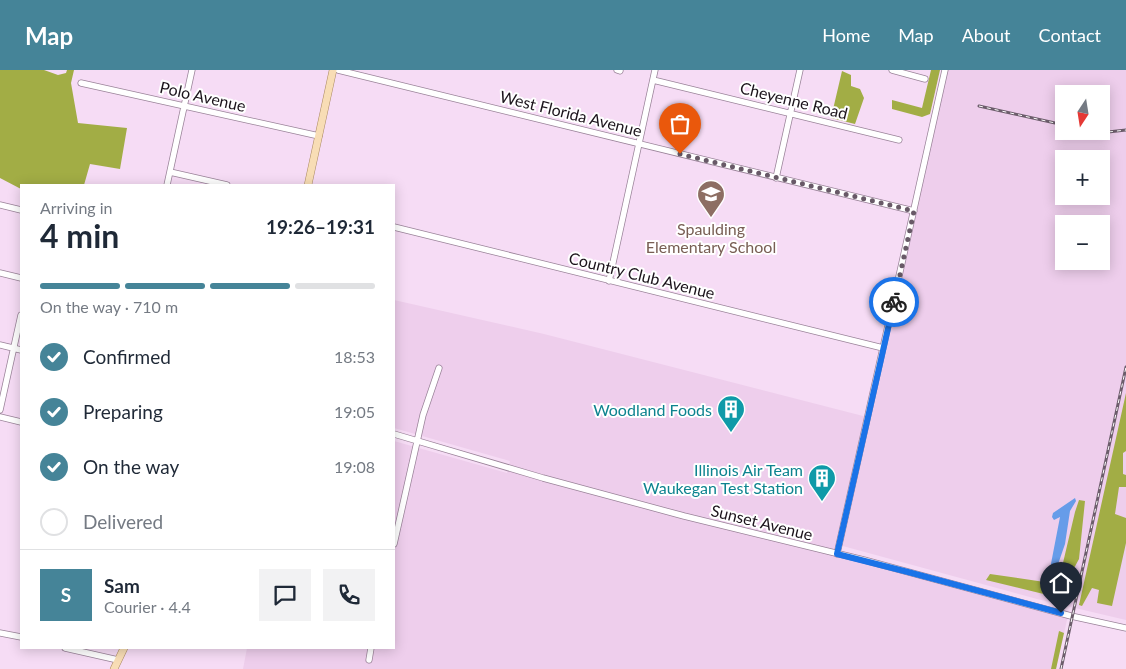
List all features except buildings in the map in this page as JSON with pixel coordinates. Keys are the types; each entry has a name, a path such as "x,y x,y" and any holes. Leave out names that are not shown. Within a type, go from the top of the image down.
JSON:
{"main road":[{"path":"308,184 333,70"},
{"path":"114,669 124,649"}],"street":[{"path":"167,184 192,70"},
{"name":"West Florida Avenue","path":"338,70 914,211"},
{"path":"609,281 655,70"},
{"path":"776,178 800,70"},
{"path":"892,70 924,79"},
{"path":"837,554 945,70"},
{"name":"Cheyenne Road","path":"653,80 791,112 899,140"},
{"name":"Polo Avenue","path":"81,83 319,136"},
{"path":"170,172 223,184"},
{"path":"0,205 20,210"},
{"name":"Country Club Avenue","path":"395,227 883,348"},
{"path":"0,273 20,278"},
{"path":"0,410 20,320"},
{"path":"0,345 20,350"},
{"path":"395,539 428,397 439,368"},
{"path":"0,417 20,422"},
{"name":"Sunset Avenue","path":"395,434 543,478 752,534 908,572 1071,616 1126,628"},
{"path":"0,632 20,638"},
{"path":"68,649 118,660"},
{"path":"369,660 371,649"}],"shaded area":[{"path":"944,70 1126,70 1126,620 1037,599 839,545 837,554 1069,611 1056,669 243,669 247,649 395,649 395,441 507,473 510,461 395,428 395,300 544,334 867,417"}],"green space":[{"path":"0,70 44,70 58,75 66,73 67,70 74,70 71,83 78,123 127,128 120,169 90,164 84,184 20,184 20,188 0,178"},
{"path":"931,70 940,70 930,114 922,117 892,109 892,100 922,108"},
{"path":"842,71 851,75 851,86 860,89 864,98 855,124 831,118"},
{"path":"1126,393 1126,451 1123,453 1123,474 1126,475 1126,487 1119,487 1115,514 1126,518 1126,543 1112,606 1097,603 1099,590 1092,588 1082,606 1079,605"},
{"path":"1079,500 1085,501 1079,559 1067,581 1069,588 1068,600 986,580 990,574 1058,584"},
{"path":"1059,631 1064,633 1056,669 1051,669"}],"water":[{"path":"1075,498 1076,501 1070,511 1065,544 1054,576 1049,574 1060,517 1054,520 1052,517 1053,513"}],"railway":[{"path":"979,106 1055,123"},
{"path":"1110,132 1126,130"},
{"path":"1061,669 1126,367"}],"way so far":[{"path":"680,154 914,211 894,302"}],"place":[{"name":"Spaulding Elementary School","path":"711,218"},
{"name":"Woodland Foods","path":"731,433"},
{"name":"Illinois Air Team Waukegan Test Station","path":"822,502"}],"route":[{"path":"894,302 837,554 1061,613"}]}
